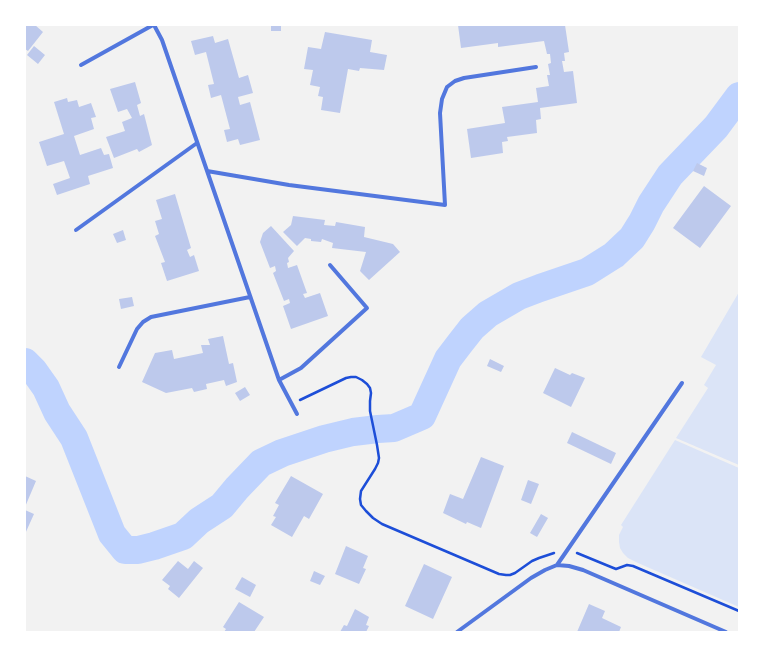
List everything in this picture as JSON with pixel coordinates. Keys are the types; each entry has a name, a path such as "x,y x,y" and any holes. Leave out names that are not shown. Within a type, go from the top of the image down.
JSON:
{"street":[{"path":"81,65 154,25 162,40 279,380 297,414"},
{"path":"207,171 289,185 445,205 440,114 442,99 448,88 455,81 464,78 536,66"},
{"path":"76,230 197,143"},
{"path":"279,380 301,368 367,308 330,265"},
{"path":"119,367 138,329 143,322 151,317 250,297"},
{"path":"557,565 682,383"},
{"path":"457,632 531,578 557,565 569,566 583,570 726,632"}],"path":[{"path":"291,404 346,378 356,377 362,380 370,388 370,411 379,458 375,469 361,491 361,505 366,511 382,524 500,574 510,575 515,573 532,561"},
{"path":"580,554 611,568 616,569 627,565 633,566 739,611"}],"shaded area":[{"path":"739,292 739,465 676,438 708,388 704,385 716,365 701,357"},
{"path":"675,440 739,468 739,607 638,563 628,558 620,548 619,535 623,527 621,525"}],"building":[{"path":"25,25 35,25 43,32 28,51 25,49"},
{"path":"271,25 281,25 281,31 271,31"},
{"path":"458,25 565,25 569,52 564,53 565,61 562,61 564,72 573,71 577,103 540,108 541,119 536,120 537,133 507,137 508,141 502,142 503,153 471,158 467,129 505,123 502,107 538,102 536,88 549,86 547,75 550,75 548,64 551,63 550,54 547,54 544,41 498,47 498,43 461,48"},
{"path":"325,32 372,40 370,52 387,55 384,70 360,68 359,71 348,69 340,113 321,110 323,97 318,96 320,87 310,85 313,70 304,69 308,47 321,49"},
{"path":"213,36 215,43 228,39 239,78 248,75 253,93 238,97 240,105 250,102 260,140 240,145 238,139 227,142 224,130 230,129 221,95 211,98 208,85 214,84 206,52 195,55 191,41"},
{"path":"34,46 45,55 38,64 27,55"},
{"path":"135,82 141,103 137,105 140,116 144,114 152,145 139,152 137,149 114,158 106,137 125,131 122,122 132,118 127,109 118,112 110,89"},
{"path":"67,98 68,102 77,100 79,107 91,103 96,117 91,118 94,129 74,136 80,155 101,148 104,155 109,154 113,168 88,176 90,184 57,195 53,184 70,178 64,161 47,166 39,142 64,134 54,102"},
{"path":"697,163 707,168 704,176 693,171"},
{"path":"704,186 731,206 700,248 673,228"},
{"path":"175,194 191,248 187,250 190,257 194,255 199,271 167,281 161,263 165,262 155,236 159,234 155,221 162,219 156,200"},
{"path":"293,216 325,220 324,225 335,226 336,222 365,227 364,237 393,244 400,252 369,280 360,271 366,252 332,248 333,243 322,239 321,242 311,241 311,239 305,238 297,246 283,232 291,225"},
{"path":"271,226 294,251 288,258 288,268 297,265 307,293 303,294 305,298 320,293 328,316 291,329 283,306 290,303 289,299 284,301 273,273 276,271 275,266 270,268 260,242 263,233"},
{"path":"123,230 126,240 117,243 113,234"},
{"path":"132,297 134,306 121,309 119,299"},
{"path":"223,336 229,364 233,363 237,382 226,386 224,380 206,384 207,389 194,392 192,388 166,393 142,382 155,353 172,350 174,359 203,353 201,345 210,345 208,339"},
{"path":"490,359 504,366 501,372 487,366"},
{"path":"555,368 570,375 572,373 585,378 571,407 543,393"},
{"path":"245,387 250,395 240,401 235,393"},
{"path":"572,432 616,453 611,464 567,443"},
{"path":"481,457 504,466 481,528 467,522 466,524 443,513 450,494 463,499"},
{"path":"25,476 36,481 25,507"},
{"path":"291,476 323,494 309,519 304,516 292,537 271,525 276,517 273,516 279,505 275,503"},
{"path":"528,480 539,484 531,504 521,500"},
{"path":"25,510 34,514 25,534"},
{"path":"541,514 548,518 537,537 530,533"},
{"path":"346,546 368,556 363,568 366,569 359,584 335,574"},
{"path":"178,561 188,569 194,561 203,568 179,598 168,589 170,586 162,580"},
{"path":"424,564 452,577 433,619 405,606"},
{"path":"314,571 325,576 320,585 310,581"},
{"path":"242,577 256,585 250,597 235,589"},
{"path":"239,602 264,617 254,632 224,632 226,629 223,627"},
{"path":"589,604 605,611 602,618 621,627 619,632 577,632"},
{"path":"355,609 369,617 366,625 369,626 366,632 340,632 344,625 347,626"}],"waterway":[{"path":"25,362 34,371 46,388 57,412 74,438 112,534 125,550 138,550 183,536 199,521 222,506 261,463 282,453 324,439 353,432 394,428 422,416 448,359 472,328 488,314 519,296 587,272 614,255 632,238 651,204 670,175 716,127 739,96"}]}
